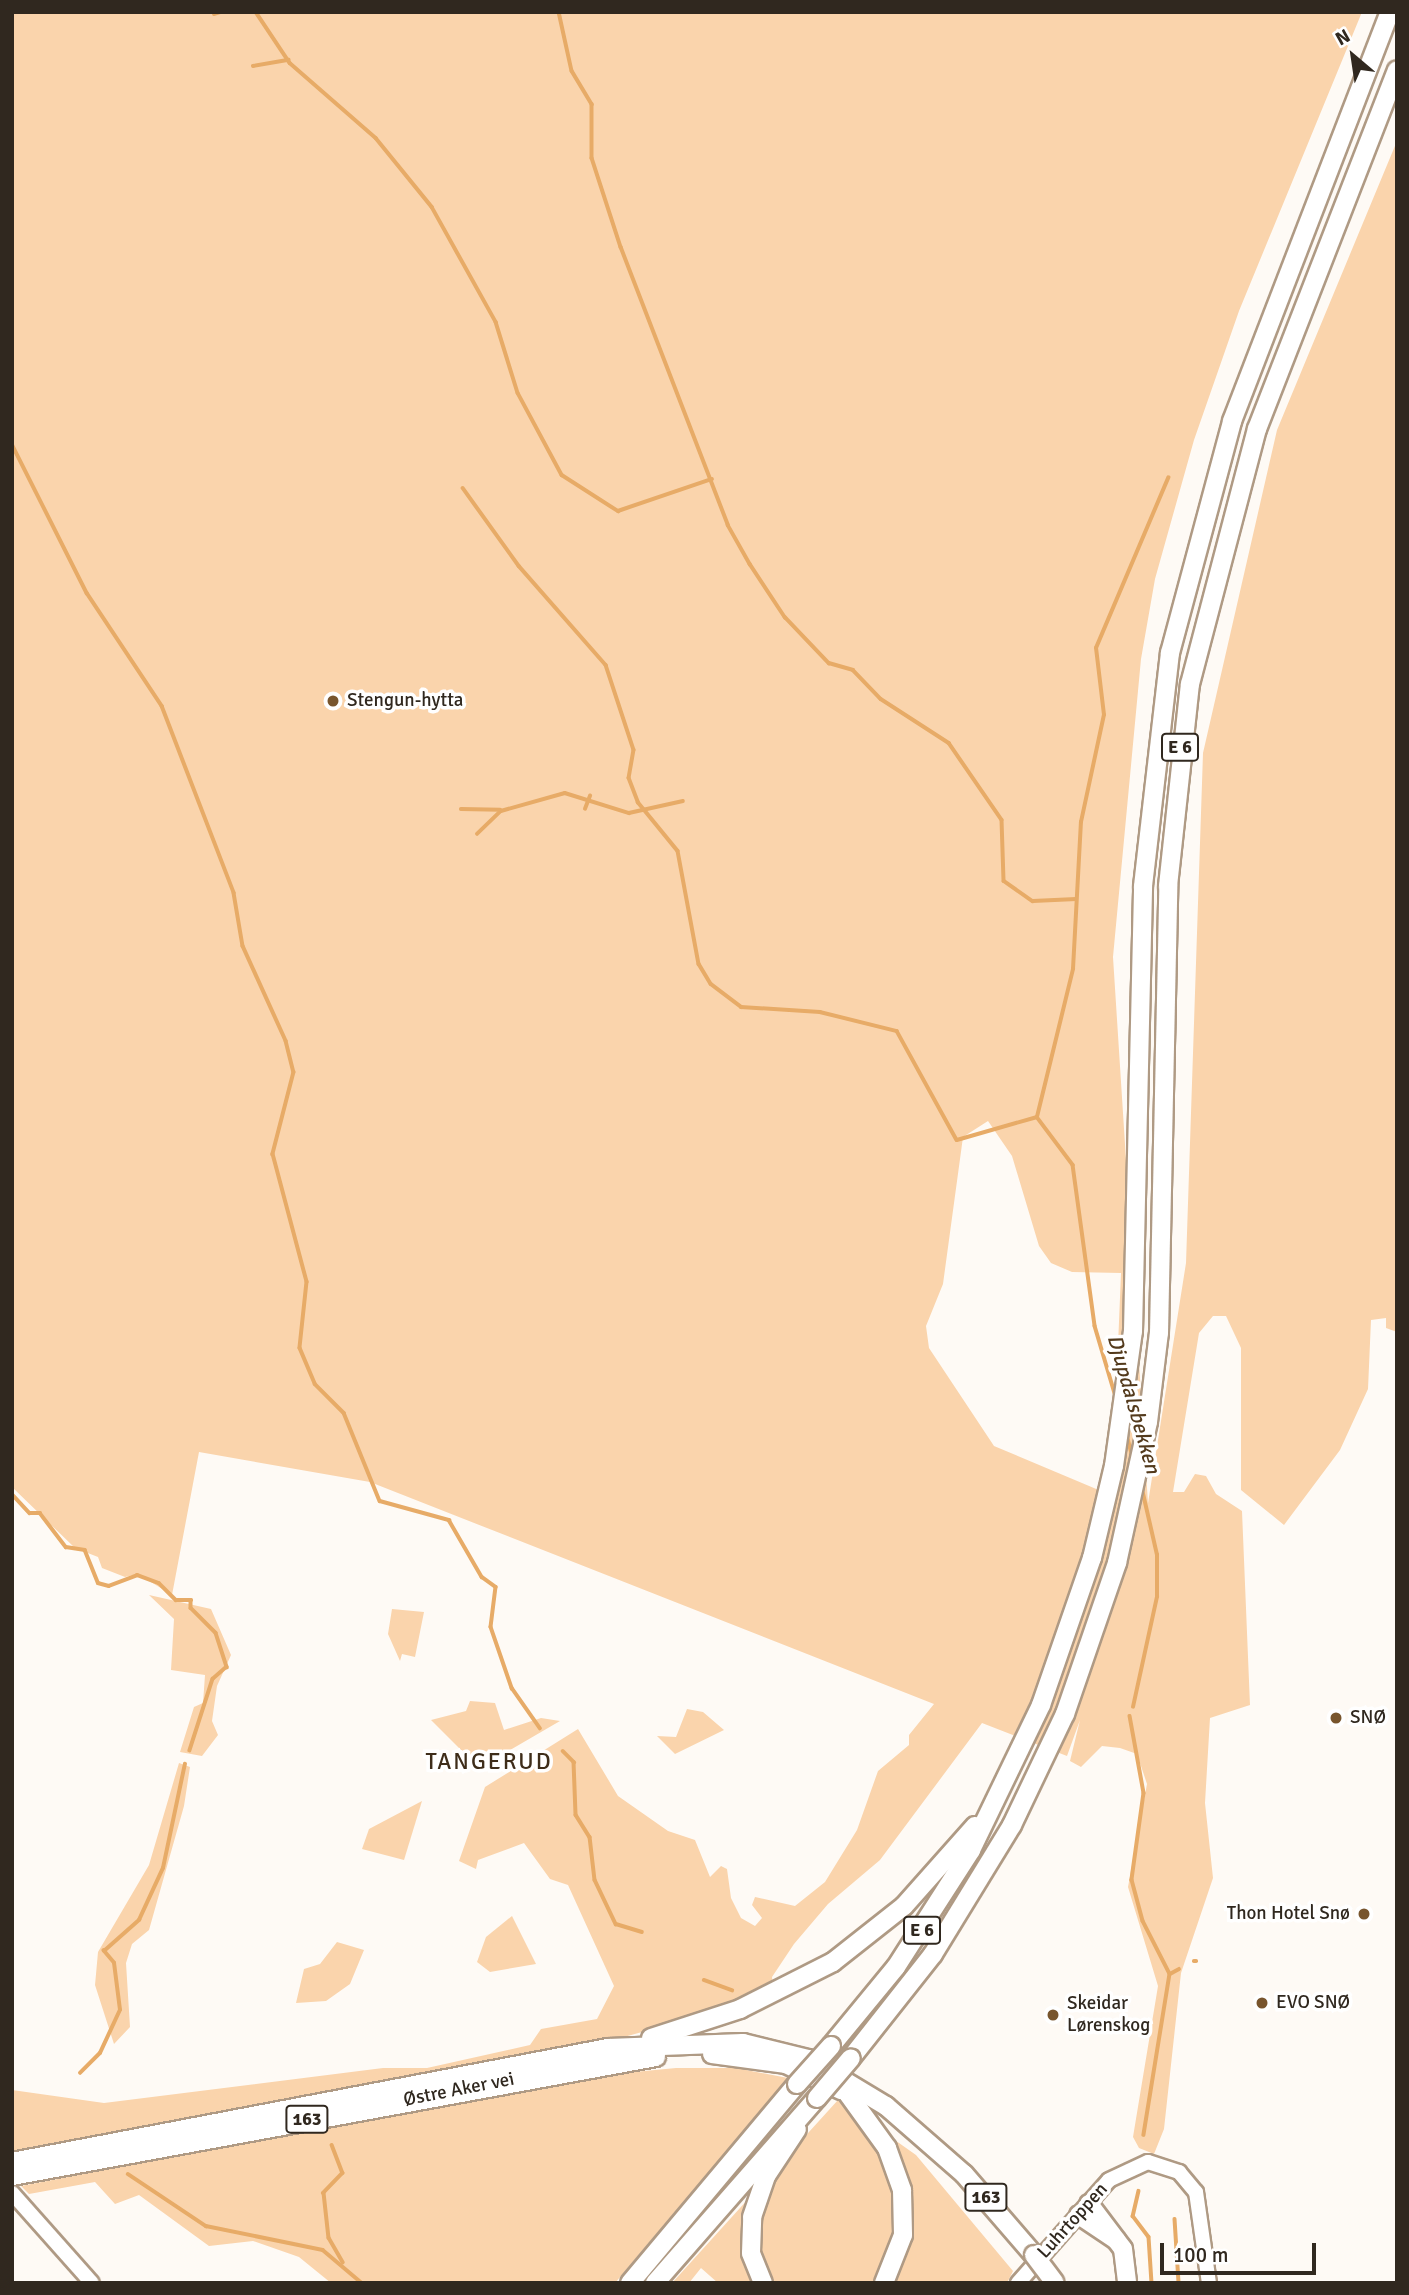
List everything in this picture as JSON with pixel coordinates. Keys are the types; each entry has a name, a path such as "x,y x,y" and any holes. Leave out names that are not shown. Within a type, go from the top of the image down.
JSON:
{"highway":[{"name":"E 6","path":"630,2283 831,2046 921,1930 995,1802 1041,1705 1078,1603 1123,1418 1137,1257 1145,840 1177,620 1246,381 1390,12"},
{"name":"E 6","path":"654,2283 851,2058 933,1954 1012,1825 1065,1714 1117,1563 1139,1471 1159,1333 1168,887 1190,684 1260,419 1397,70"},
{"path":"608,2048 730,2013 833,1962 921,1890 995,1802"},
{"name":"Østre Aker vei","path":"12,2162 608,2048 759,2045 829,2069 890,2115"},
{"name":"Østre Aker vei","path":"12,2176 659,2057 758,2057 848,2094 890,2115"},
{"path":"848,2094 887,2148 902,2190 903,2235 884,2283"},
{"name":"E 6","path":"763,2283 750,2241 754,2205 815,2100"},
{"name":"163","path":"890,2115 958,2181 1051,2282"},
{"path":"1084,2209 1119,2242 1127,2283"}],"street":[{"name":"Luhrtoppen","path":"1018,2283 1084,2209 1131,2166 1158,2163 1180,2172 1202,2207 1209,2283"},
{"path":"12,2193 92,2283"}],"shaded area":[{"path":"12,12 1362,12 1239,311 1194,440 1155,579 1141,659 1113,957 1148,1503 1186,1263 1203,753 1277,430 1397,141 1397,1332 1386,1328 1386,1318 1371,1320 1368,1389 1340,1450 1284,1525 1241,1490 1241,1348 1226,1316 1213,1316 1199,1333 1173,1492 1184,1492 1195,1474 1206,1476 1216,1494 1242,1511 1250,1705 1210,1718 1205,1803 1213,1878 1181,1973 1164,2129 1154,2154 1139,2148 1133,2137 1158,1986 1128,1887 1147,1784 1137,1754 1120,1748 1102,1746 1081,1767 1070,1761 1080,1720 1067,1756 982,1723 880,1860 828,1904 794,1944 772,1977 773,1987 693,2018 613,2040 12,2155 12,2090 104,2103 383,2068 427,2068 530,2045 541,2029 597,2019 614,1986 568,1885 550,1879 524,1843 478,1860 476,1869 459,1861 485,1787 578,1729 618,1796 668,1831 695,1840 710,1877 721,1866 727,1869 731,1898 741,1918 755,1926 762,1918 752,1905 755,1897 795,1906 825,1882 857,1830 878,1771 909,1745 909,1735 934,1704 370,1482 199,1452 172,1595 138,1574 125,1577 102,1568 98,1557 75,1548 13,1488","holes":["988,1121 1012,1156 1039,1246 1051,1263 1072,1272 1121,1273 1117,1370 1101,1491 994,1446 929,1348 926,1326 943,1284 963,1137"]},
{"path":"149,1595 211,1609 231,1655 217,1686 212,1721 218,1735 202,1756 180,1752 194,1707 203,1703 205,1675 171,1670 174,1619"},
{"path":"392,1609 424,1612 415,1657 402,1654 400,1661 388,1634"},
{"path":"470,1701 495,1703 504,1730 541,1718 560,1721 479,1768 431,1720 466,1711"},
{"path":"687,1709 703,1712 724,1730 675,1754 657,1736 676,1737"},
{"path":"179,1763 190,1767 184,1806 149,1930 132,1944 126,1963 130,2027 114,2044 95,1985 98,1952 149,1865"},
{"path":"422,1801 404,1860 362,1849 369,1829"},
{"path":"512,1916 536,1964 490,1972 477,1962 486,1937"},
{"path":"337,1942 364,1950 350,1984 326,2001 296,2003 304,1969 320,1964"},
{"path":"676,2068 736,2068 788,2078 615,2283 331,2283 299,2257 253,2241 209,2246 139,2195 115,2204 95,2182 29,2194 21,2186 592,2076"},
{"path":"838,2100 916,2155 1013,2271 1007,2283 718,2283 701,2268 689,2283 672,2283"}],"waterway":[{"path":"214,14 221,12"},
{"path":"256,12 290,63 376,138 432,207 496,322 518,393 562,475 618,511 712,479"},
{"path":"559,12 572,71 592,104 592,158 621,247 728,525 750,564 785,617 829,663 853,670 881,699 949,743 1002,820 1004,881 1033,901 1076,899"},
{"path":"253,66 288,60"},
{"path":"12,444 87,593 162,706 234,893 243,946 286,1041 294,1072 273,1154 307,1282 300,1348 315,1384 344,1413 380,1501 449,1520 482,1577 496,1587 491,1627 512,1688 540,1728"},
{"path":"1037,1117 1073,969 1081,822 1104,715 1096,648 1168,478"},
{"path":"463,488 519,566 606,665 634,750 629,778 638,802 678,851 699,964 711,984 741,1007 820,1012 897,1031 957,1140 1037,1117"},
{"path":"477,834 501,811 565,793 629,813 683,801"},
{"path":"585,809 590,796"},
{"path":"461,809 500,810"},
{"name":"Djupdalsbekken","path":"1037,1117 1073,1165 1095,1326 1116,1397"},
{"name":"Djupdalsbekken","path":"1127,1435 1133,1457"},
{"name":"Djupdalsbekken","path":"1133,1707 1157,1597 1157,1555 1141,1485"},
{"path":"12,1494 30,1513 40,1513 66,1547 85,1550 98,1583 109,1586 137,1575 159,1583 176,1600 191,1600 191,1608 216,1633 227,1667 213,1679 190,1750"},
{"name":"Djupdalsbekken","path":"1130,1716 1144,1793 1132,1880 1143,1921 1170,1974 1144,2135"},
{"path":"563,1751 574,1762 576,1815 590,1837 595,1880 616,1924 642,1932"},
{"path":"80,2073 100,2053 120,2010 114,1963 104,1951 139,1920 163,1868 185,1764"},
{"path":"1170,1974 1179,1969"},
{"path":"704,1980 732,1990"},
{"path":"332,2145 343,2173 324,2193 329,2238 343,2262"},
{"path":"128,2174 206,2226 323,2250 362,2283"},
{"name":"Djupdalsbekken","path":"1139,2191 1133,2216 1149,2237 1152,2283"},
{"path":"1175,2219 1179,2283"}],"place":[{"name":"Stengun-hytta","path":"333,701"},
{"name":"SNØ","path":"1336,1718"},
{"name":"Thon Hotel Snø","path":"1364,1914"},
{"name":"EVO SNØ","path":"1262,2003"},
{"name":"Skeidar Lørenskog","path":"1053,2015"}],"district":[{"name":"TANGERUD","path":"489,1762"}]}
